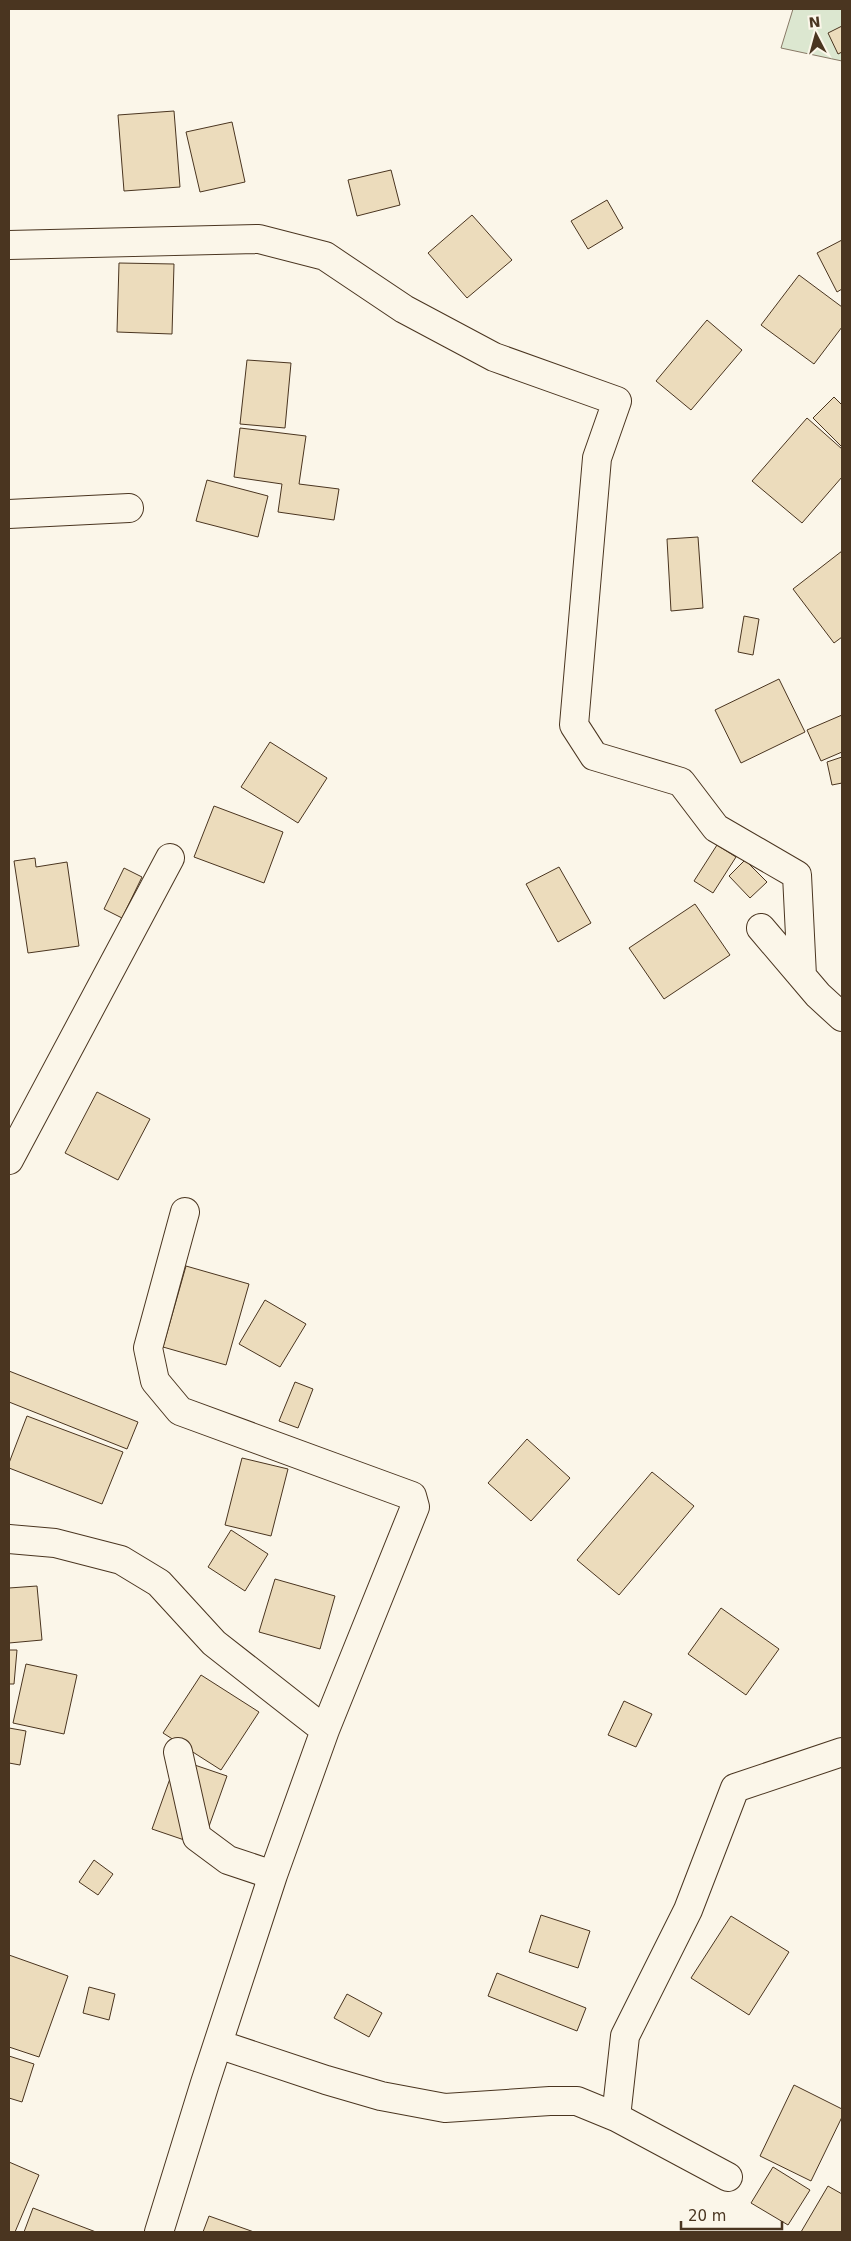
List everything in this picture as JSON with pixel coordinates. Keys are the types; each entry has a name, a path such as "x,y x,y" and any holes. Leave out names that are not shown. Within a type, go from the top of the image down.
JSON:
{"street":[{"path":"9,245 259,239 325,256 404,309 494,357 617,401 597,458 574,725 594,756 681,782 716,828 797,875 802,976"},
{"path":"9,514 130,508"},
{"path":"9,1160 170,858"},
{"path":"761,928 818,995 842,1017"},
{"path":"159,2232 273,1875 325,1730 415,1507 412,1496 180,1411 155,1380 148,1348 186,1212"},
{"path":"9,1539 55,1543 121,1560 159,1584 214,1643 325,1730"},
{"path":"178,1752 197,1837 228,1860 273,1875"},
{"path":"616,2117 625,2036 688,1910 735,1788 842,1752"},
{"path":"218,2044 363,2090 445,2108 577,2101 616,2117 728,2177"}],"green space":[{"path":"793,9 842,9 842,61 781,48"}],"building":[{"path":"842,26 842,52 838,54 828,33"},
{"path":"174,111 180,187 124,191 118,115"},
{"path":"232,122 245,182 200,192 186,132"},
{"path":"391,170 400,205 357,216 348,180"},
{"path":"607,200 623,228 588,249 571,221"},
{"path":"472,215 512,260 467,298 428,253"},
{"path":"842,240 842,289 837,292 817,253"},
{"path":"119,263 174,264 172,334 117,332"},
{"path":"799,275 842,307 842,327 814,364 761,325"},
{"path":"707,320 742,350 691,410 656,381"},
{"path":"247,360 291,363 285,428 240,424"},
{"path":"834,397 842,405 842,447 813,418"},
{"path":"807,418 842,449 842,477 802,523 752,481"},
{"path":"240,428 306,436 299,484 339,489 334,520 278,512 282,484 234,477"},
{"path":"207,480 268,496 258,537 196,521"},
{"path":"698,537 703,608 671,611 667,539"},
{"path":"842,551 842,637 834,643 793,589"},
{"path":"744,616 759,619 753,655 738,652"},
{"path":"779,679 805,732 741,763 715,710"},
{"path":"842,715 842,752 821,761 807,730"},
{"path":"270,742 327,778 298,823 241,787"},
{"path":"842,757 842,783 832,785 827,762"},
{"path":"214,806 283,832 264,883 194,857"},
{"path":"717,845 736,857 713,893 694,881"},
{"path":"35,858 36,867 67,862 79,946 28,953 14,861"},
{"path":"745,860 767,882 750,898 729,876"},
{"path":"559,867 591,923 558,942 526,884"},
{"path":"124,868 142,877 122,918 104,909"},
{"path":"695,904 730,955 664,999 629,948"},
{"path":"97,1092 150,1119 118,1180 65,1153"},
{"path":"186,1266 249,1284 226,1365 163,1347"},
{"path":"265,1300 306,1324 280,1367 239,1344"},
{"path":"9,1371 138,1422 127,1449 9,1402"},
{"path":"295,1382 313,1389 298,1428 279,1421"},
{"path":"27,1416 123,1452 102,1504 9,1468 9,1463"},
{"path":"527,1439 570,1478 531,1521 488,1483"},
{"path":"242,1458 288,1469 271,1536 225,1525"},
{"path":"652,1472 694,1506 619,1595 577,1560"},
{"path":"231,1530 268,1554 245,1591 208,1567"},
{"path":"275,1579 335,1596 320,1649 259,1632"},
{"path":"37,1586 42,1640 9,1643 9,1588"},
{"path":"721,1608 779,1649 746,1695 688,1654"},
{"path":"9,1650 17,1650 14,1684 9,1684"},
{"path":"26,1664 77,1675 64,1734 13,1723"},
{"path":"201,1675 259,1712 221,1770 163,1733"},
{"path":"624,1701 652,1714 636,1747 608,1735"},
{"path":"9,1728 26,1731 20,1765 9,1763"},
{"path":"177,1759 227,1776 202,1846 152,1829"},
{"path":"94,1860 113,1874 98,1895 79,1882"},
{"path":"541,1915 590,1931 578,1968 529,1952"},
{"path":"731,1916 789,1952 749,2015 691,1978"},
{"path":"9,1955 68,1976 39,2057 9,2047"},
{"path":"497,1973 586,2008 577,2031 488,1996"},
{"path":"89,1987 115,1994 109,2020 83,2013"},
{"path":"347,1994 382,2013 369,2037 334,2018"},
{"path":"9,2056 34,2064 22,2102 9,2098"},
{"path":"794,2085 842,2109 842,2117 811,2181 760,2156"},
{"path":"9,2162 39,2175 15,2232 9,2232"},
{"path":"773,2167 810,2190 788,2225 751,2203"},
{"path":"828,2186 842,2194 842,2232 801,2232"},
{"path":"33,2208 96,2232 24,2232"},
{"path":"209,2216 254,2232 203,2232"}]}
